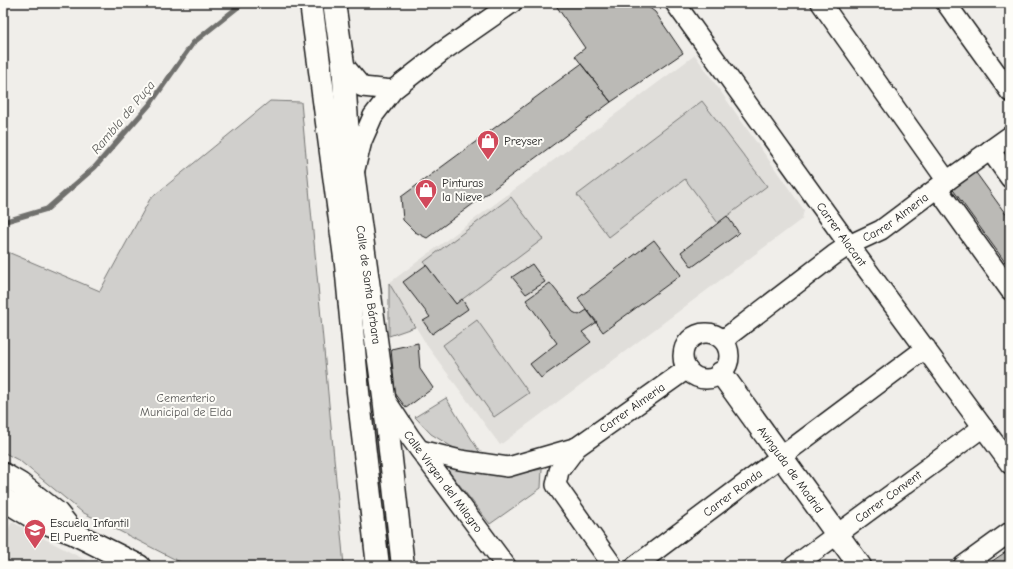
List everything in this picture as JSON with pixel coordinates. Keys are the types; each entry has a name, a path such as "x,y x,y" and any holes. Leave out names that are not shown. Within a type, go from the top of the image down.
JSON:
{"street":[{"name":"Calle de Santa Bárbara","path":"312,3 346,265 358,392 378,566"},
{"name":"Calle de Santa Bárbara","path":"334,3 343,64 348,136 384,397 403,566"},
{"path":"354,176 362,141 373,116 393,90 443,51 512,3"},
{"name":"Carrer Alacant","path":"675,3 849,245 1010,464"},
{"path":"821,3 1010,290"},
{"path":"946,3 1010,92"},
{"path":"343,64 362,87 393,90"},
{"name":"Carrer Almeria","path":"723,340 849,245 881,230 1010,136"},
{"path":"990,150 1010,178"},
{"path":"705,333 715,334 723,340 728,348 729,357 727,366 722,373 707,379 699,378 692,374 683,360 684,350 688,341 696,335 705,333"},
{"name":"Carrer Ronda","path":"635,566 926,348"},
{"name":"Carrer Almeria","path":"613,566 556,485 559,471 577,447 687,368"},
{"name":"Avinguda de Madrid","path":"722,373 860,566"},
{"name":"Calle Virgen del Milagro","path":"384,397 397,419 505,565"},
{"name":"Carrer Convent","path":"794,566 983,427"},
{"name":"Carrer Almeria","path":"420,450 460,460 508,467 577,447"},
{"path":"3,474 20,484 57,513 73,533"},
{"path":"3,499 36,519 73,533 139,566"},
{"path":"963,566 1010,532"}],"shaded area":[{"path":"695,55 804,210 802,219 500,445 428,347 389,283"},
{"name":"Escuela Infantil El Puente","path":"12,522 97,566 13,566 3,560 3,540"}],"green space":[{"name":"Cementerio Municipal de Elda","path":"270,101 301,102 344,566 188,566 82,512 20,461 3,452 3,250 100,291 150,199"},
{"path":"702,101 767,186 718,223 685,179 609,237 577,195"},
{"path":"511,197 543,239 456,304 424,262"},
{"path":"389,283 415,327 389,336"},
{"path":"477,320 529,393 494,417 443,345"},
{"path":"446,398 482,456 457,450 431,434 415,417"},
{"path":"444,465 507,476 542,469 541,488 490,524"}],"building":[{"path":"643,3 655,12 683,53 611,102 575,56 585,48 555,4"},
{"path":"581,64 611,102 427,238 415,232 403,220 401,197"},
{"path":"974,170 1010,220 1010,269 951,187"},
{"path":"727,216 739,233 692,267 681,252"},
{"path":"654,240 681,275 603,332 578,298"},
{"path":"532,264 545,282 526,294 512,277"},
{"path":"426,265 456,304 462,299 468,309 432,334 423,321 430,317 403,282"},
{"path":"550,283 573,312 579,315 587,310 597,322 582,332 591,342 541,378 530,364 557,343 526,300"},
{"path":"418,343 420,369 433,388 406,408 395,393 391,349"},
{"path":"1010,549 1010,566 985,566"}],"waterway":[{"name":"Rambla de Puça","path":"3,222 47,209 95,167 151,103 193,43 243,3"}],"place":[{"name":"Preyser","path":"488,160"},
{"name":"Pinturas la Nieve","path":"426,210"},
{"name":"Escuela Infantil El Puente","path":"35,550"}]}
